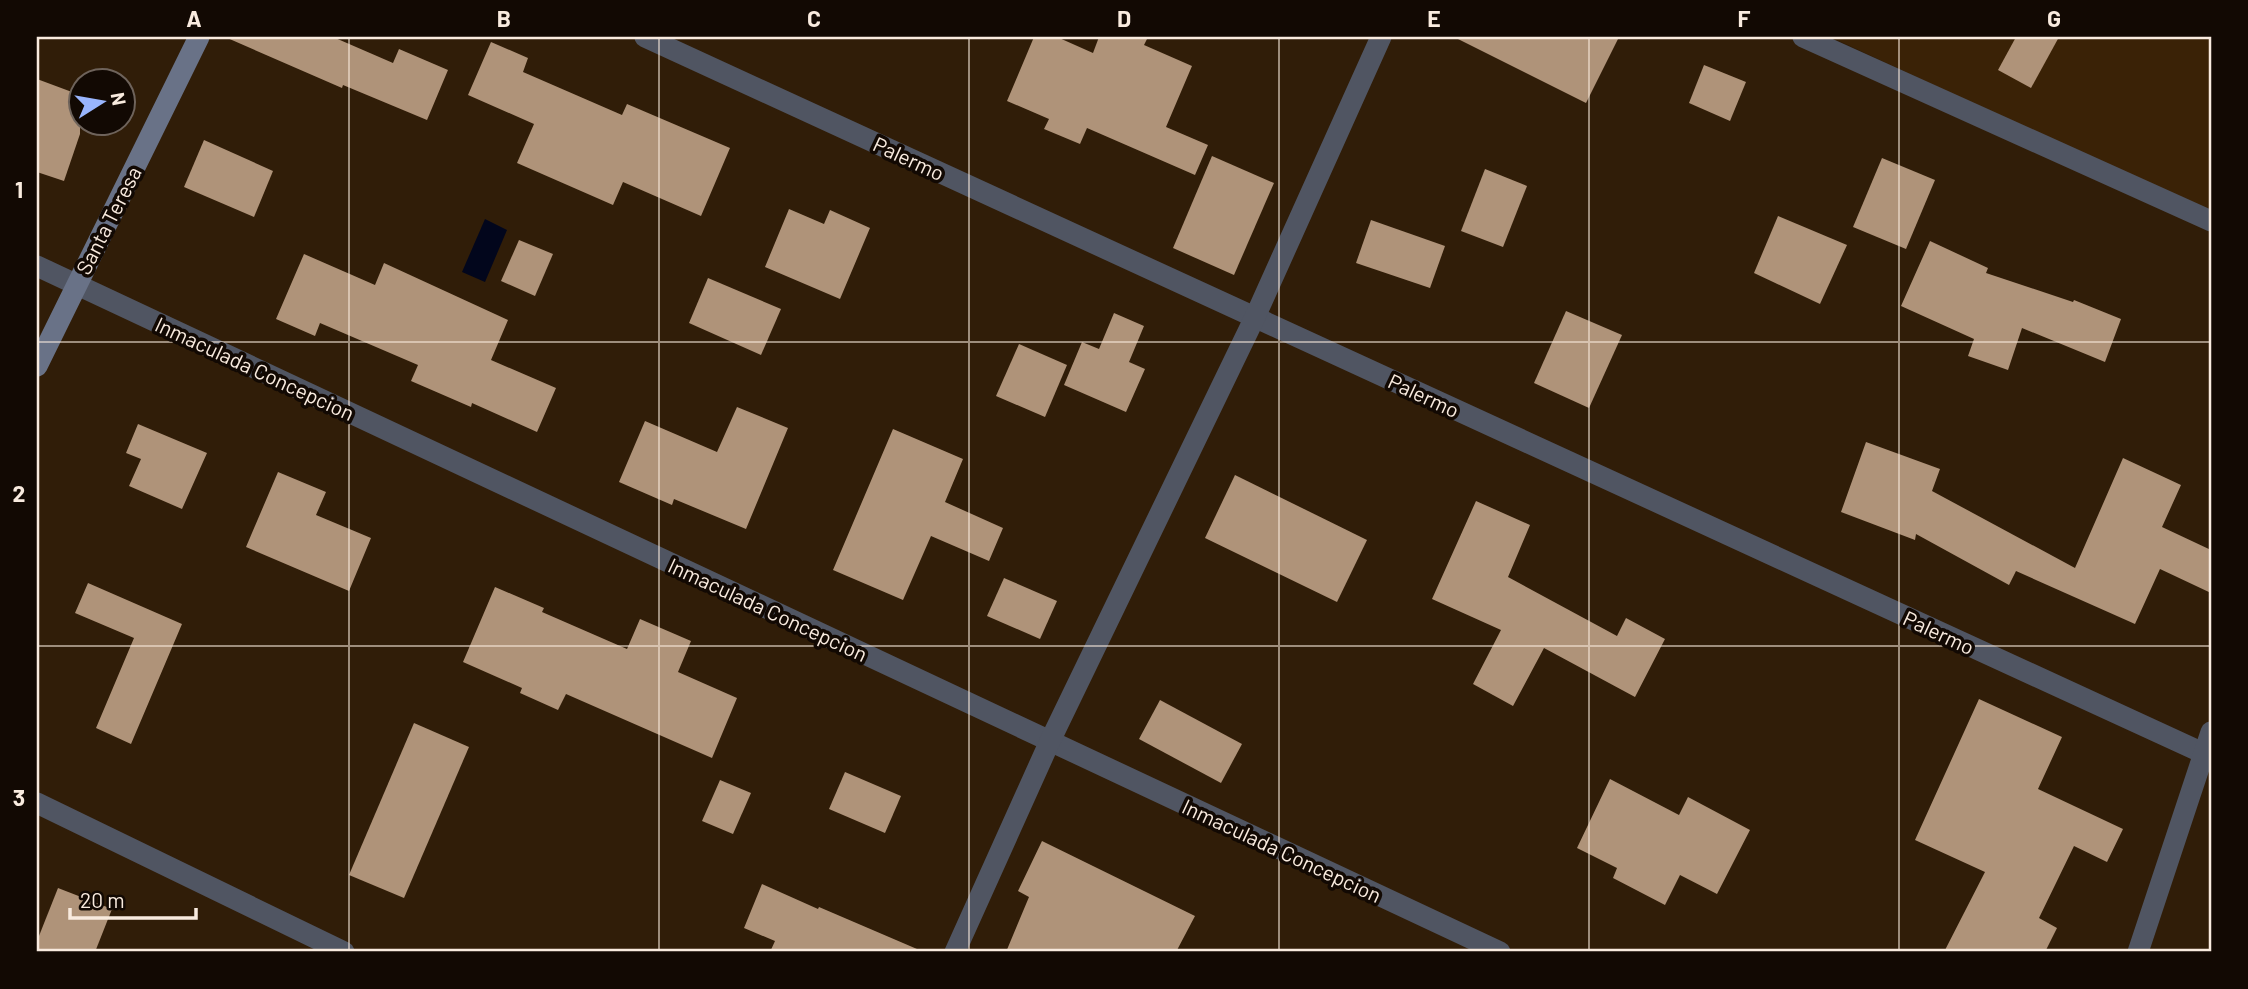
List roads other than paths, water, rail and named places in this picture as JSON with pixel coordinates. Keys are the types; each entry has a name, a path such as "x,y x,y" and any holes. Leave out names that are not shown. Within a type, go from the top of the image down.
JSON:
{"street":[{"name":"Santa Teresa","path":"37,366 199,37"},
{"name":"Palermo","path":"645,37 2203,753"},
{"path":"955,952 1050,741 1255,317 1381,37"},
{"path":"1803,37 2211,220"},
{"name":"Inmaculada Concepcion","path":"37,266 1500,952"},
{"path":"2138,952 2211,732"},
{"path":"37,803 344,952"}],"water":[{"path":"485,219 507,230 485,282 462,272"}]}
